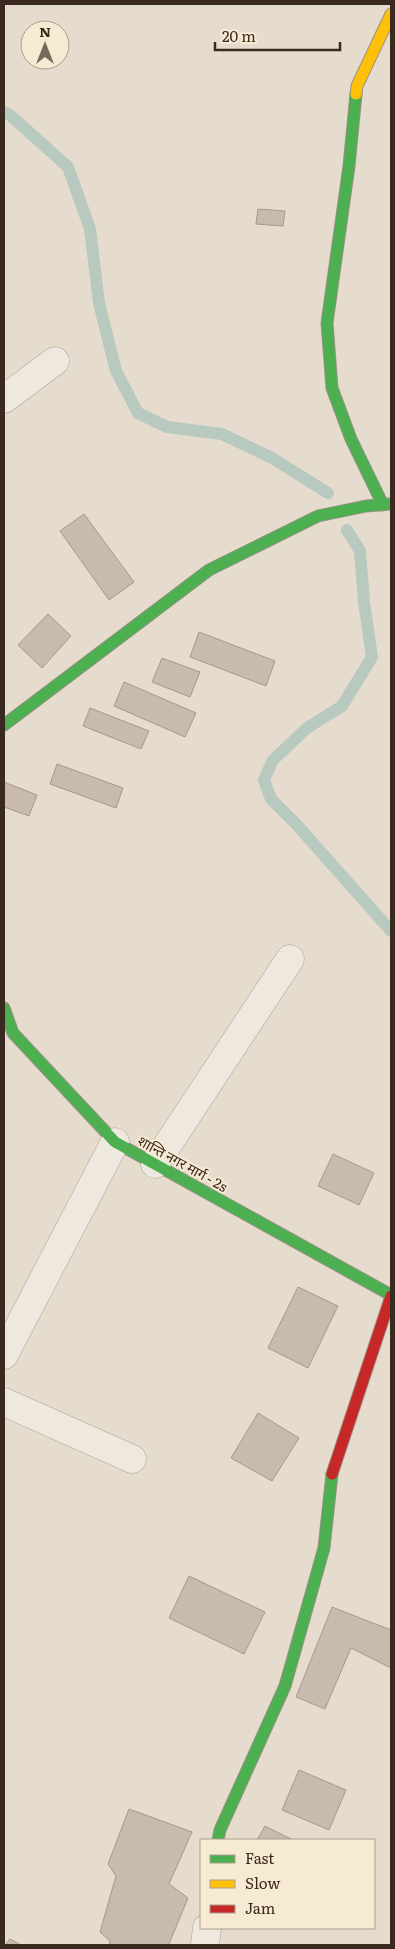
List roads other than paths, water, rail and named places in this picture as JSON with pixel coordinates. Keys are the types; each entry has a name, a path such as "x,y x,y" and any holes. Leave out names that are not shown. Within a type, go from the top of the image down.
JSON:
{"street":[{"path":"4,725 209,570 318,516 366,506 387,505 351,439 332,388 327,323 349,166 357,86 391,14"},
{"path":"4,399 55,362"},
{"path":"155,1164 290,959"},
{"name":"शान्ति नगर मार्ग - 2s","path":"4,1008 13,1033 115,1142 391,1295"},
{"path":"4,1355 115,1142"},
{"path":"218,1839 220,1830 285,1686 324,1548 332,1470 391,1295"},
{"path":"4,1402 132,1459"},
{"path":"205,1945 207,1929"}],"waterway":[{"path":"4,112 10,115 68,167 90,229 99,303 116,371 138,413 167,427 222,434 272,458 328,493"},
{"path":"347,530 360,551 364,602 372,657 342,706 307,728 273,760 264,780 271,799 297,825 391,931"}]}
